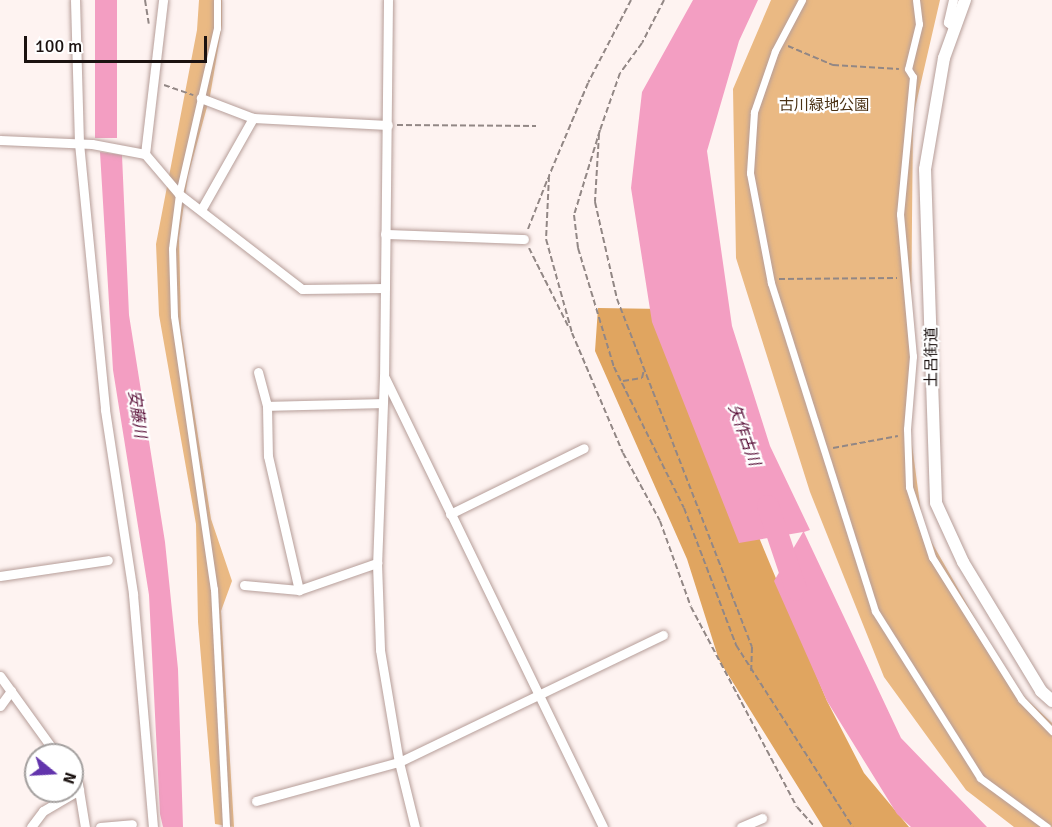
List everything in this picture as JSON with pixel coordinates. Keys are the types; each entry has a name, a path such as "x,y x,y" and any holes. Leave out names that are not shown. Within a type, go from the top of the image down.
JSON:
{"street":[{"path":"75,0 79,143 105,410 133,594 153,827"},
{"path":"145,154 156,82 163,0"},
{"path":"218,0 217,28 179,194 172,249 174,316 214,590 226,827"},
{"path":"388,0 384,376 381,403 377,562 380,650 399,762 415,827"},
{"path":"802,0 780,42 754,112 750,173 770,279 875,611 980,778 1047,827"},
{"path":"916,0 919,24 908,69 914,77 902,167 900,214 913,356 907,434 909,487 920,530 932,556 1020,699 1052,731"},
{"path":"953,0 948,22 955,28"},
{"name":"土呂街道","path":"965,0 944,58 926,169 936,503 963,562 1041,691 1052,701"},
{"path":"201,98 253,118 388,125"},
{"path":"201,210 253,118"},
{"path":"0,140 92,144 145,154 179,194 302,289 385,288"},
{"path":"386,234 524,239"},
{"path":"258,372 267,406 268,456 299,590"},
{"path":"384,376 603,827"},
{"path":"267,406 381,403"},
{"path":"450,514 584,448"},
{"path":"0,576 108,560"},
{"path":"244,585 299,590 377,562"},
{"path":"256,801 399,762 663,635"},
{"path":"0,676 48,743"},
{"path":"0,706 11,691"},
{"path":"31,827 43,811 57,803"},
{"path":"81,803 85,827"},
{"path":"741,827 762,818"},
{"path":"100,827 132,824"}],"path":[{"path":"631,0 588,83 524,239 572,333 623,453 660,521 691,607 797,807 815,827"},
{"path":"664,0 642,43 620,73 600,130 574,215 578,248 619,376 684,508 736,645 750,671 853,827"},
{"path":"780,42 832,65 908,69"},
{"path":"156,82 201,98"},
{"path":"388,125 536,126"},
{"path":"600,130 596,210 616,299 752,647 750,671"},
{"path":"549,176 546,239 572,333"},
{"path":"770,279 905,278"},
{"path":"619,376 626,383 637,381 644,375 644,367"},
{"path":"824,450 907,434"}],"green space":[{"path":"199,0 222,0 222,25 210,96 188,176 179,238 181,328 211,519 232,581 221,611 234,827 215,824 198,622 196,524 159,315 156,244 197,30"},
{"name":"古川緑地公園","path":"771,0 940,0 913,117 910,430 923,527 1014,687 1052,723 1052,827 1014,827 966,790 884,677 810,492 736,258 733,89"}],"shaded area":[{"path":"598,308 664,309 827,701 864,773 909,827 823,827 719,660 687,559 595,351"}],"water":[{"path":"95,0 117,0 117,138 95,138"},
{"path":"693,0 758,0 739,41 707,151 732,326 770,446 810,530 804,532 901,738 987,827 911,827 897,814 827,701 774,581 803,532 739,543 652,322 631,188 642,92"},
{"name":"安藤川","path":"100,152 122,155 129,315 165,542 178,669 183,827 163,827 160,814 149,595 113,370"}],"waterway":[{"name":"矢作古川","path":"768,506 796,589"}]}
